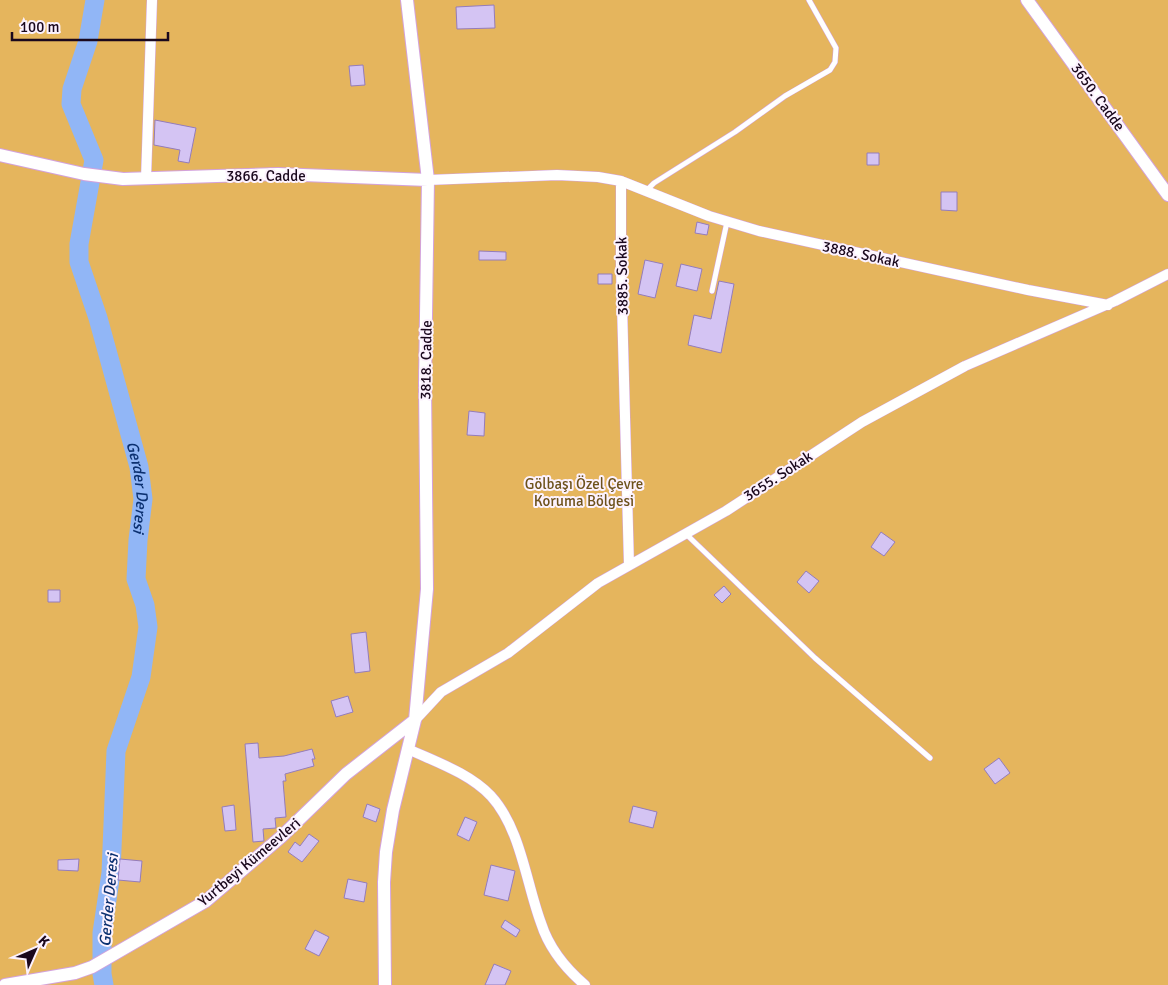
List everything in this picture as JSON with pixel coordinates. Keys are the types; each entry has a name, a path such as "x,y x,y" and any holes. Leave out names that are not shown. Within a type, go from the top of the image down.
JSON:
{"street":[{"path":"146,179 152,0"},
{"name":"3818. Cadde","path":"407,0 428,180 425,383 427,588 415,720"},
{"name":"3650. Cadde","path":"1028,0 1168,195"},
{"name":"3866. Cadde","path":"0,155 105,178 146,179 278,174 428,180"},
{"path":"428,180 557,175 598,177 621,181"},
{"name":"3888. Sokak","path":"621,181 727,222 786,238 1108,305"},
{"name":"3885. Sokak","path":"621,181 621,267 629,565"},
{"name":"3655. Sokak","path":"415,720 441,692 508,653 583,593 726,511 862,422 992,354 1108,305 1168,274"},
{"path":"385,985 386,852 392,810 415,720"},
{"name":"Yurtbeyi Kümeevleri","path":"5,985 75,973 109,958 190,911 221,890 281,837 346,774 415,720"},
{"path":"408,749 458,772 483,789 496,803 504,816 524,863 547,938 563,964 585,985"}],"lane":[{"path":"647,190 654,183 736,132 785,96 830,70 835,62 836,48 809,0"},
{"path":"712,291 727,222"},
{"path":"685,534 821,663 930,758"}],"green space":[{"name":"Gölbaşı Özel Çevre Koruma Bölgesi","path":"0,0 1168,0 1168,985 0,985"}],"building":[{"path":"494,5 495,28 457,29 456,7"},
{"path":"363,65 365,85 351,86 349,66"},
{"path":"155,120 196,128 189,163 178,161 180,150 154,145"},
{"path":"867,153 879,153 879,165 867,165"},
{"path":"941,192 957,192 957,211 941,210"},
{"path":"697,222 709,225 707,235 695,233"},
{"path":"479,251 506,252 506,260 479,260"},
{"path":"645,260 663,264 655,298 638,294"},
{"path":"681,264 702,269 697,291 676,286"},
{"path":"598,274 612,274 612,284 598,284"},
{"path":"719,281 734,284 721,353 688,345 694,315 711,319"},
{"path":"469,411 485,413 484,436 467,435"},
{"path":"881,532 895,542 884,556 871,547"},
{"path":"806,571 819,581 809,593 797,582"},
{"path":"724,586 731,594 722,603 714,595"},
{"path":"48,590 60,590 60,602 48,602"},
{"path":"366,632 370,671 355,673 351,634"},
{"path":"348,696 353,712 336,717 331,701"},
{"path":"258,743 259,758 284,756 312,749 315,759 312,759 314,766 285,774 286,781 283,781 286,817 275,818 276,828 263,829 264,841 253,842 245,744"},
{"path":"999,758 1010,773 995,784 984,769"},
{"path":"367,804 380,809 376,822 363,817"},
{"path":"234,805 236,830 225,831 222,807"},
{"path":"633,806 657,812 653,828 629,822"},
{"path":"465,817 477,822 469,841 457,835"},
{"path":"309,834 319,841 302,862 288,852 295,842 300,846"},
{"path":"79,859 78,871 58,870 58,860"},
{"path":"120,859 142,861 140,882 118,880"},
{"path":"491,865 515,871 508,901 484,895"},
{"path":"348,879 367,883 364,902 344,898"},
{"path":"505,920 520,930 516,937 501,927"},
{"path":"315,930 329,937 319,956 305,949"},
{"path":"494,964 511,971 505,985 485,985"}],"waterway":[{"name":"Gerder Deresi","path":"95,0 88,41 72,89 71,104 94,160 79,244 79,262 98,318 139,467 143,499 136,579 145,605 148,627 141,677 116,751 111,873 102,933 102,974 104,985"}]}
